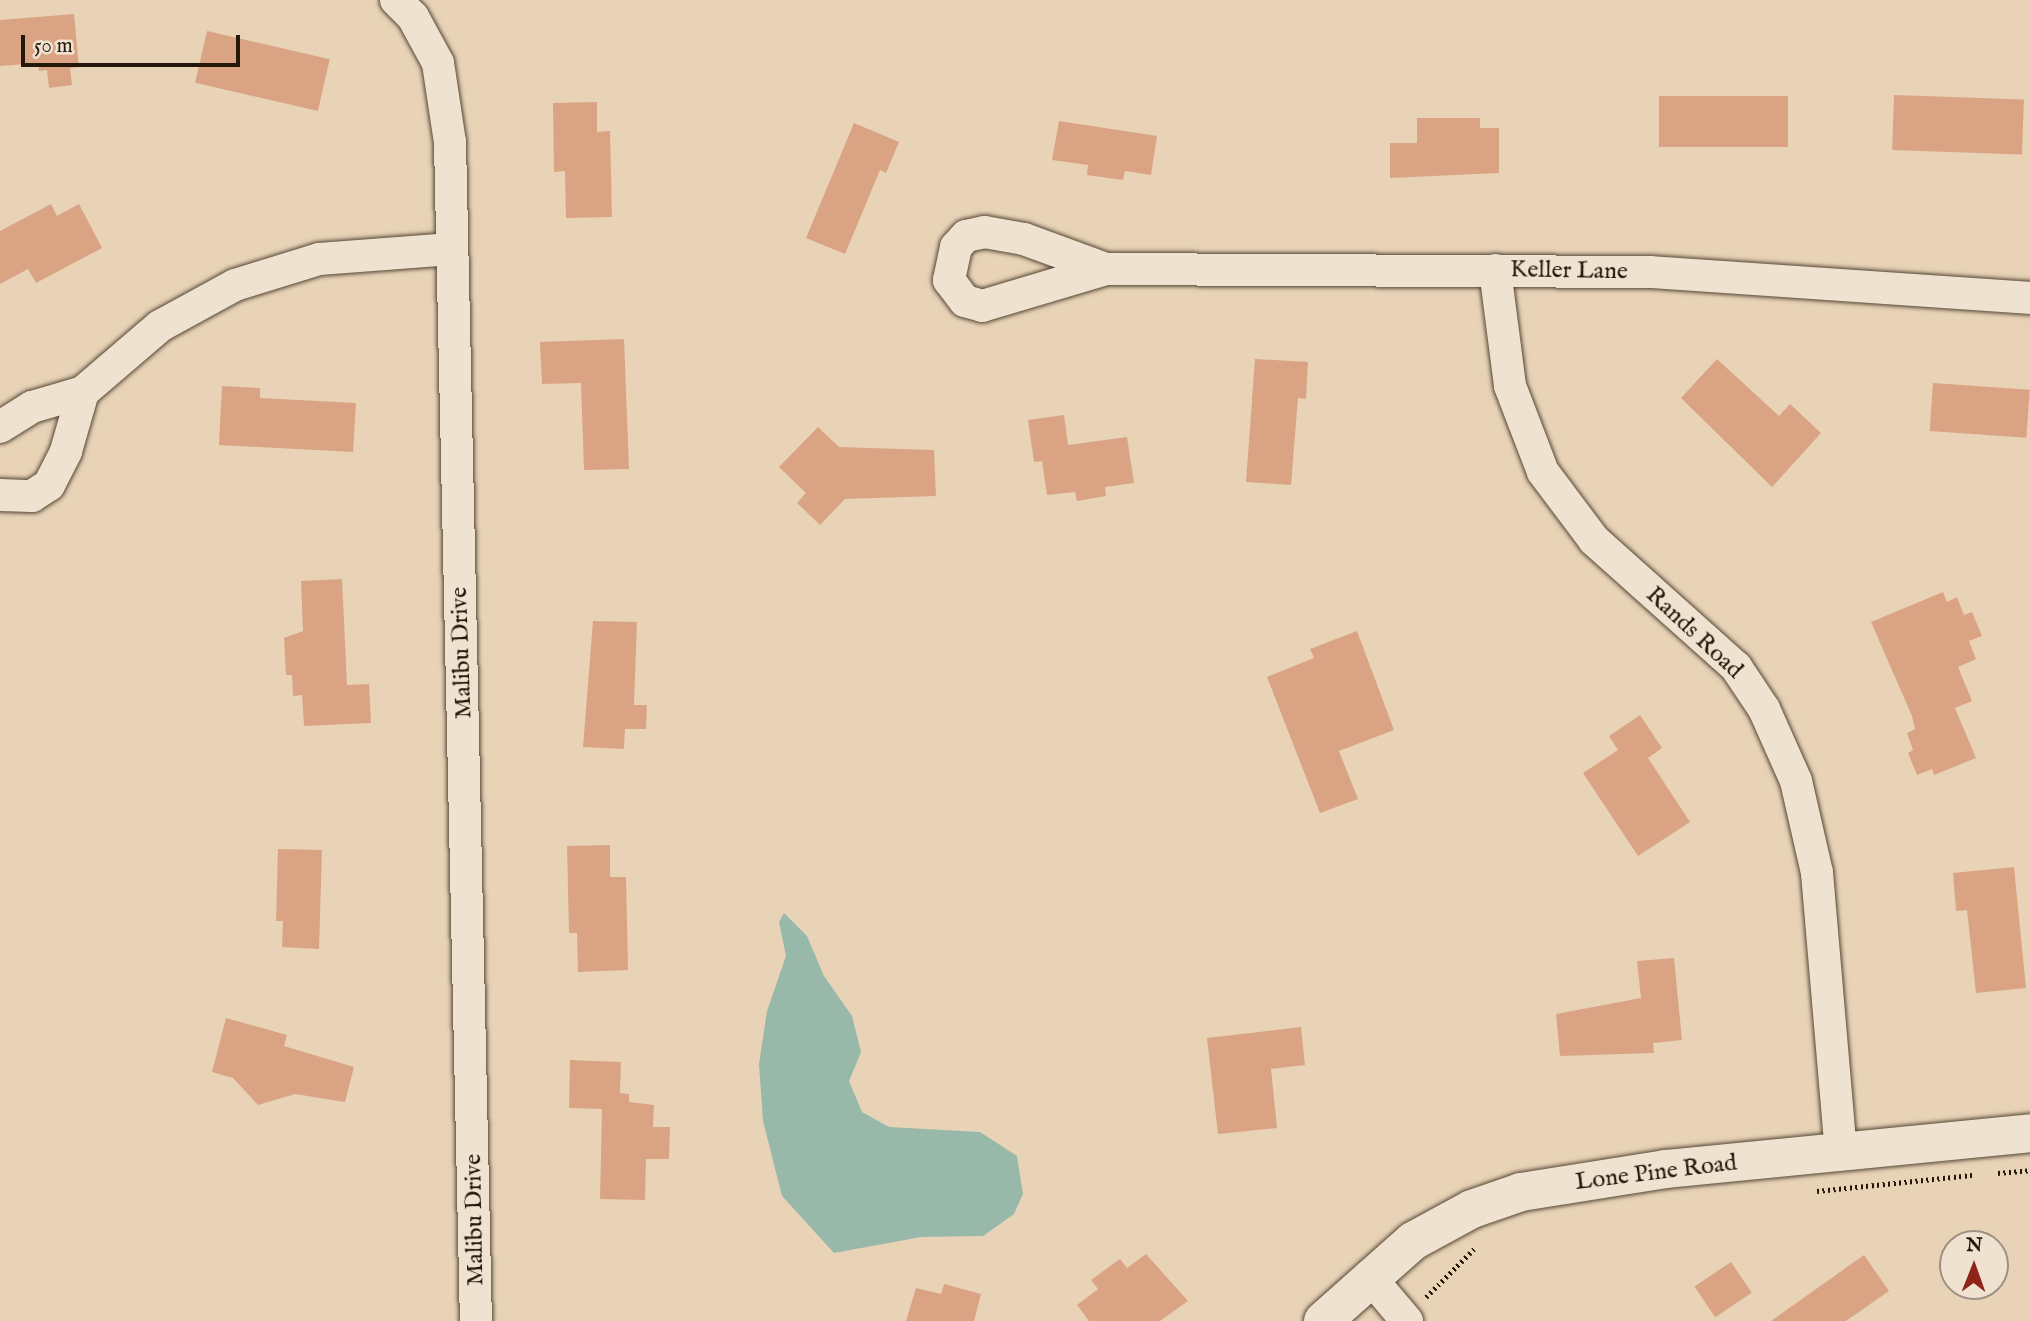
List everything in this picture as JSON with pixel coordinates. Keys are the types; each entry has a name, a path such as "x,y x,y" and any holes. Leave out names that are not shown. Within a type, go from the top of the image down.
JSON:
{"street":[{"name":"Malibu Drive","path":"396,0 427,40 444,84 452,249 476,1321"},
{"path":"0,427 32,407 83,391 160,326 235,285 319,259 452,249"},
{"name":"Keller Lane","path":"1106,269 1650,272 2030,298"},
{"name":"Rands Road","path":"1495,270 1510,386 1543,472 1594,540 1736,667 1764,709 1796,781 1817,873 1841,1152"},
{"path":"0,495 32,496 49,485 66,451 83,391"},
{"name":"Lone Pine Road","path":"1323,1321 1369,1276 1413,1241 1472,1209 1521,1192 1604,1177 2030,1133"},
{"path":"1369,1276 1407,1321"}],"path":[{"path":"1801,1191 2030,1170"},
{"path":"1434,1287 1478,1245"}],"shaded area":[{"path":"784,913 807,936 824,976 852,1016 861,1052 849,1081 862,1112 889,1127 980,1132 1017,1156 1023,1194 1014,1214 983,1236 921,1237 834,1253 782,1196 763,1121 759,1064 767,1011 786,956 779,922"}],"building":[{"path":"74,14 79,67 70,68 72,85 49,88 47,70 39,71 38,63 0,66 0,20"},
{"path":"207,31 330,59 318,111 195,83"},
{"path":"1894,95 2024,100 2022,155 1892,150"},
{"path":"1659,96 1788,96 1788,147 1659,147"},
{"path":"597,102 597,132 610,131 612,217 566,218 565,171 554,172 553,103"},
{"path":"1417,118 1480,118 1480,128 1499,128 1499,173 1390,178 1390,143 1417,143"},
{"path":"1059,121 1157,136 1151,175 1125,171 1123,180 1087,175 1088,165 1052,160"},
{"path":"854,123 899,142 886,173 880,170 845,254 806,238"},
{"path":"51,204 57,216 79,204 102,248 36,283 28,269 0,284 0,231"},
{"path":"624,339 629,469 584,470 581,383 542,384 540,342"},
{"path":"1255,359 1308,362 1306,399 1298,398 1291,485 1246,482"},
{"path":"1717,359 1779,416 1790,404 1821,433 1772,487 1681,398"},
{"path":"1933,383 2030,390 2026,438 1930,431"},
{"path":"222,386 260,388 260,398 356,403 353,452 219,445"},
{"path":"1064,415 1068,445 1127,437 1134,483 1105,487 1106,496 1077,501 1075,492 1047,495 1042,461 1034,462 1028,420"},
{"path":"818,427 839,447 934,450 936,496 845,499 820,525 797,503 806,493 779,467"},
{"path":"342,579 347,685 369,684 371,723 304,726 302,695 293,696 292,675 286,675 284,638 303,631 301,581"},
{"path":"1943,592 1947,602 1957,597 1964,615 1972,612 1982,636 1969,641 1976,659 1958,667 1972,701 1955,708 1976,758 1934,775 1932,769 1917,775 1908,753 1913,750 1907,733 1915,729 1912,716 1871,622"},
{"path":"593,621 637,622 634,705 647,705 646,729 625,729 624,749 583,747"},
{"path":"1357,631 1394,730 1339,751 1358,799 1320,813 1267,677 1314,658 1310,649"},
{"path":"1640,715 1662,748 1648,758 1690,822 1638,856 1583,773 1618,750 1609,736"},
{"path":"610,845 610,877 626,877 628,970 578,972 577,933 569,933 567,846"},
{"path":"278,849 322,850 319,949 282,947 283,921 276,921"},
{"path":"2014,867 2026,988 1976,993 1967,910 1956,911 1953,873"},
{"path":"1674,958 1682,1040 1653,1043 1654,1053 1560,1056 1556,1014 1641,998 1637,961"},
{"path":"226,1018 287,1035 284,1046 354,1067 345,1102 295,1094 258,1105 233,1078 212,1072"},
{"path":"1301,1027 1305,1065 1271,1069 1277,1128 1218,1134 1207,1038"},
{"path":"570,1060 621,1062 620,1093 629,1094 629,1102 654,1105 653,1127 670,1127 669,1159 646,1159 645,1200 600,1199 602,1109 569,1108"},
{"path":"1146,1254 1188,1301 1160,1321 1089,1321 1077,1305 1098,1289 1091,1280 1120,1259 1127,1268"},
{"path":"1864,1255 1889,1291 1846,1321 1771,1321"},
{"path":"1731,1262 1752,1293 1715,1317 1695,1287"},
{"path":"944,1284 981,1294 974,1321 906,1321 916,1288 941,1294"}]}
